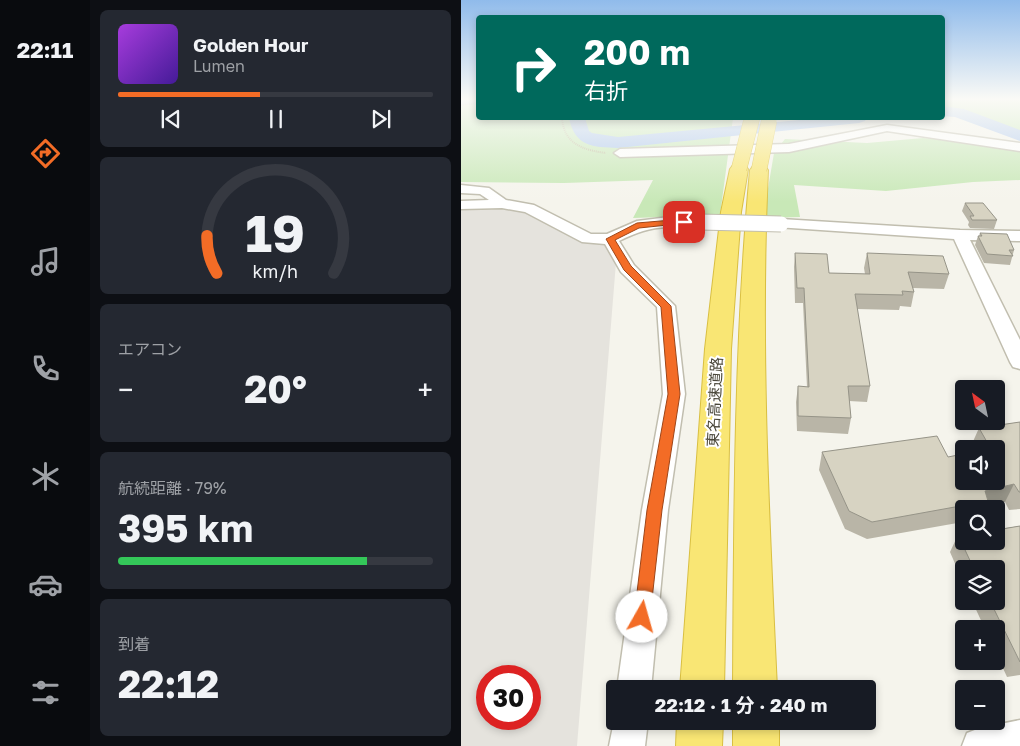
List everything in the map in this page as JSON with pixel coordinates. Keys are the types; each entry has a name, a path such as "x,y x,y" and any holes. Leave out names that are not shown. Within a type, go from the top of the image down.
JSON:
{"highway":[{"name":"東名高速道路","path":"751,133 749,169 756,211 751,356 755,680"},
{"name":"東名高速道路","path":"701,680 718,349 731,212 764,133"},
{"path":"699,746 700,730"},
{"path":"756,730 756,746"}],"street":[{"path":"619,153 789,148 863,133"},
{"path":"921,133 1020,147"},
{"path":"461,189 479,189 490,192 502,204"},
{"path":"461,205 502,204 529,208 588,239 611,239 637,226 669,222 781,224 960,236 1020,236"},
{"path":"960,236 1020,362"},
{"path":"611,239 627,268 666,306 674,394 655,510 635,680"},
{"path":"627,746 629,730"},
{"path":"981,746 1020,738"}],"path":[{"path":"565,133 576,145 589,152 619,153"}],"shaded area":[{"path":"461,203 502,204 617,250 577,746 461,746"}],"green space":[{"path":"461,133 731,133 720,215 633,218 653,180 564,183 461,182"},
{"path":"923,138 1020,147 1020,180 973,182 886,191 794,185 800,217 763,218 774,153 785,139 867,143"}],"building":[{"path":"965,203 983,203 997,220 972,220 970,216 974,216"},
{"path":"980,233 1007,234 1014,250 1009,250 1013,256 987,254 978,236 982,236"},
{"path":"795,253 827,254 829,273 870,274 867,253 943,256 949,274 908,272 914,292 902,291 903,295 855,294 870,386 848,386 851,418 798,416 798,386 809,387 804,288 797,288"},
{"path":"1020,422 1020,492 1014,484 1005,486 1005,440 986,440 980,430 1005,430 1005,424"},
{"path":"937,436 948,457 955,456 955,490 989,490 985,491 988,500 955,500 955,507 872,522 849,511 822,452"},
{"path":"1020,526 1020,662 1005,632 1005,620 999,620 994,610 1005,610 1005,560 970,560 965,550 1005,550 1005,528"}],"waterway":[{"path":"582,133 586,137 606,142 646,141 727,133"},
{"path":"1012,133 1020,136"}],"route":[{"path":"642,617 655,510 674,394 666,306 627,268 611,239 637,226 684,222"}]}
